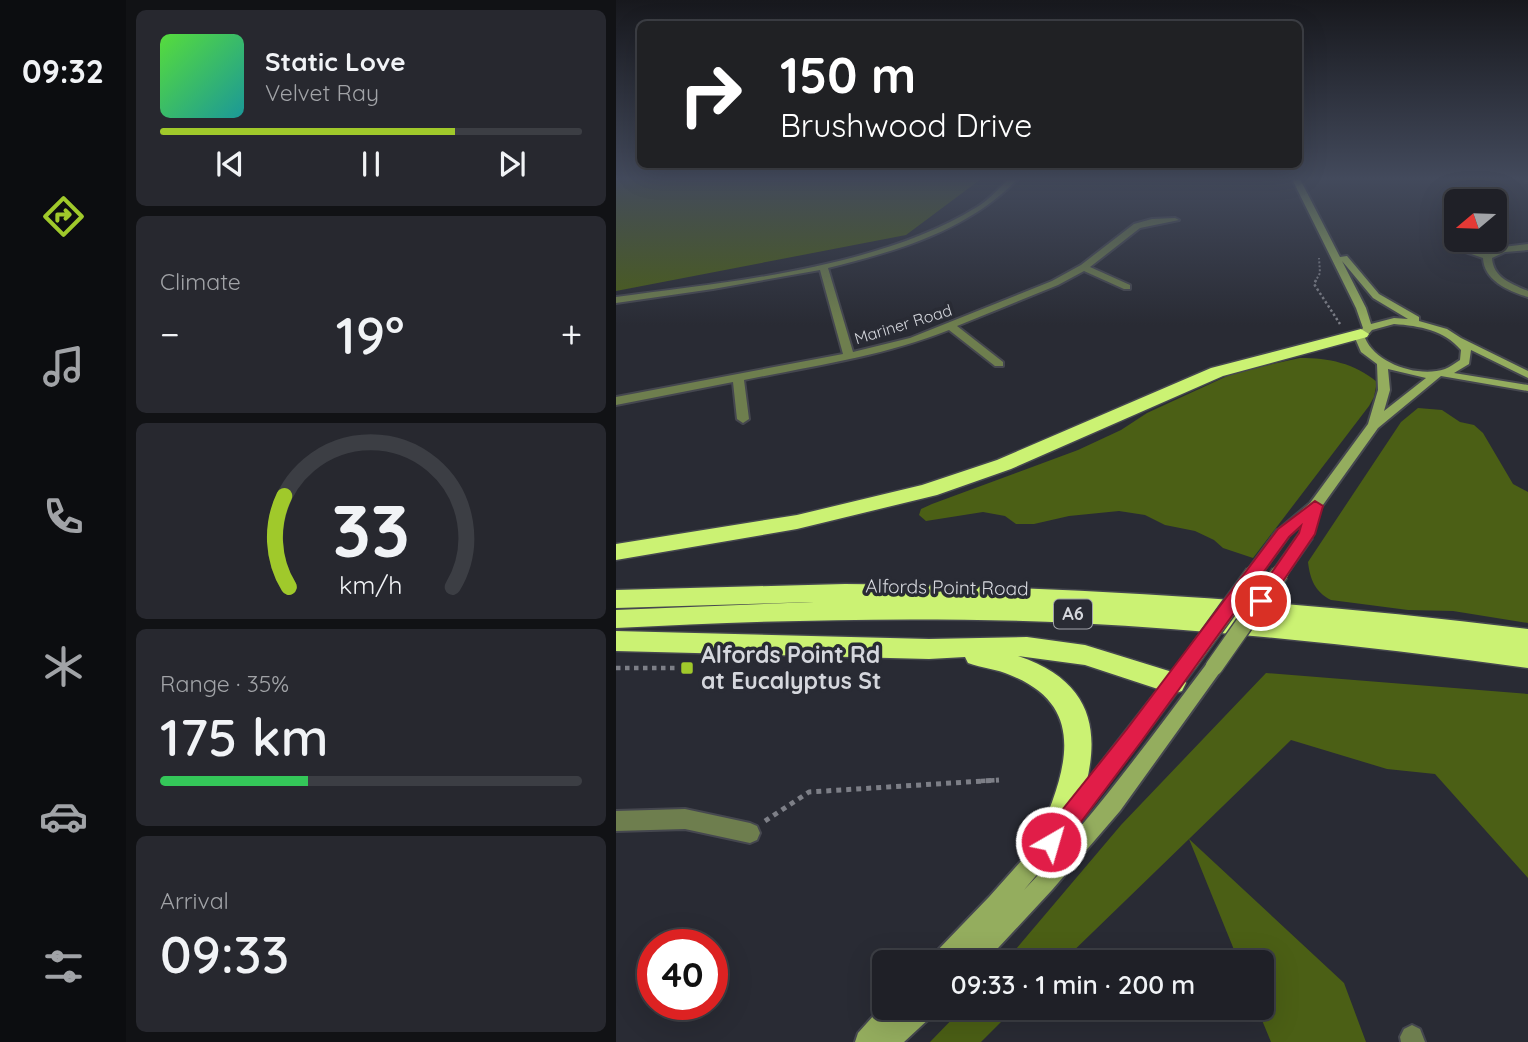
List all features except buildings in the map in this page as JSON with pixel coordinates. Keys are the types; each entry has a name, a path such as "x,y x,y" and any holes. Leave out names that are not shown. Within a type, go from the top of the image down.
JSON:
{"highway":[{"path":"616,552 789,524 937,488 1031,454 1220,371 1313,350 1356,330"},
{"name":"Alfords Point Road","path":"616,599 824,592 1058,596 1359,619 1528,639"},
{"name":"Alfords Point Road","path":"616,619 868,611 1078,614 1167,619 1412,643 1528,658"},
{"path":"616,642 929,649 980,645 1046,648 1181,673"},
{"path":"929,649 1010,662 1041,676 1062,697 1075,723 1079,754 1077,772 1051,842"}],"street":[{"path":"616,300 823,266 899,245 941,228"},
{"name":"Mariner Road","path":"616,401 849,356 914,340 1041,289 1084,267 1135,228"},
{"path":"1322,228 1329,241 1359,341 1363,349 1382,364 1409,372 1528,388"},
{"path":"1329,241 1376,296 1429,326 1528,375"},
{"path":"1472,252 1486,257 1503,250 1528,247"},
{"path":"1486,257 1487,266 1493,275 1528,294"},
{"path":"823,266 849,356"},
{"path":"1084,267 1127,287"},
{"path":"1356,330 1394,321 1429,326"},
{"path":"952,327 999,364"},
{"path":"954,950 997,905 1051,842 1181,673 1283,533 1315,506 1374,425 1438,374 1451,371 1465,362 1466,350 1454,337"},
{"path":"1374,425 1384,390 1382,364"},
{"path":"738,377 743,419"},
{"path":"981,950 1045,883 1113,804 1307,534 1315,506"},
{"path":"1181,673 1210,672"},
{"path":"616,821 685,819 750,833"},
{"path":"867,1042 886,1020"},
{"path":"886,1042 911,1020"}],"path":[{"path":"1316,251 1321,268 1314,284 1340,324 1356,330"},
{"path":"616,668 687,668"},
{"path":"750,833 809,792 999,780"}],"green space":[{"path":"616,228 916,228 906,235 616,291"},
{"path":"1300,358 1331,361 1359,370 1377,382 1374,397 1253,558 1223,548 1214,540 1195,531 1165,525 1145,515 1119,511 1069,516 1034,524 1016,524 1005,516 983,512 926,521 919,515 921,509 932,504 1078,450 1121,430 1147,413 1236,372"},
{"path":"1418,408 1442,410 1460,422 1474,425 1483,433 1513,484 1528,492 1528,623 1453,611 1408,610 1331,600 1314,584 1308,562 1401,422"},
{"path":"1266,673 1528,694 1528,878 1435,774 1387,769 1291,740 1074,950 1015,950 1121,825"},
{"path":"1189,839 1344,983 1366,1042 1271,1042 1262,1020 1274,1020 1274,950 1234,950"},
{"path":"951,1020 1003,1020 981,1042 930,1042"}],"place":[{"name":"Alfords Point Rd at Eucalyptus St","path":"687,668"}],"route":[{"path":"1051,842 1134,736 1283,533 1315,506 1307,534 1261,601"}]}
